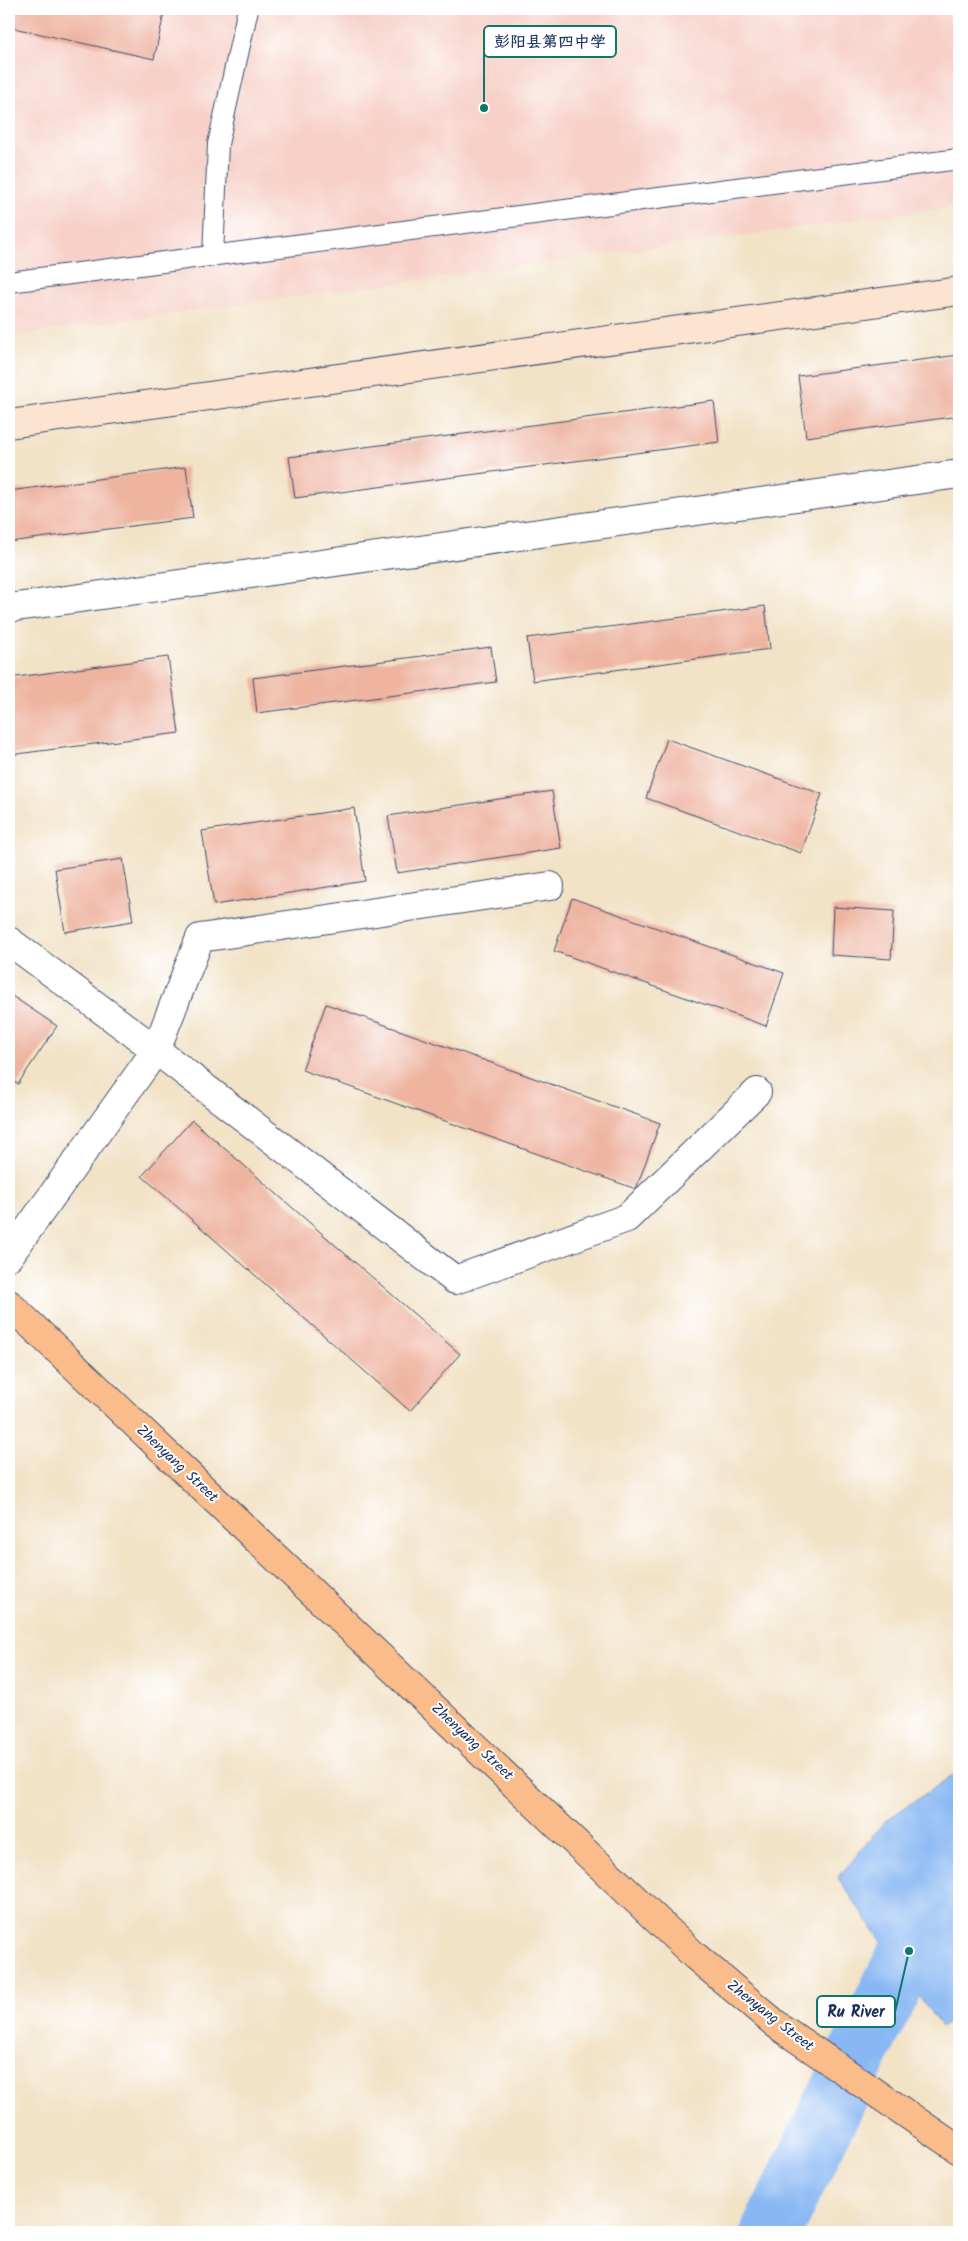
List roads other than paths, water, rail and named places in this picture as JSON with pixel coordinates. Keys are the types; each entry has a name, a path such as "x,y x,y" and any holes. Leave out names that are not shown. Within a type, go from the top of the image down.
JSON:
{"highway":[{"name":"Zhenyang Street","path":"9,1304 695,1956 777,2025 959,2150"}],"street":[{"path":"9,424 959,291"},
{"path":"9,608 959,474"},
{"path":"9,1256 156,1050 200,938 550,886"},
{"path":"9,941 156,1050 455,1280 627,1218 757,1092"}],"lane":[{"path":"213,256 218,144 248,9"},
{"path":"9,282 959,159"}],"water":[{"path":"959,1771 959,2013 941,2027 838,1878 885,1821"}],"waterway":[{"path":"771,2232 909,1951 959,1897"}],"place":[{"name":"彭阳县第四中学","path":"484,108"},
{"name":"Ru River","path":"909,1951"}]}
